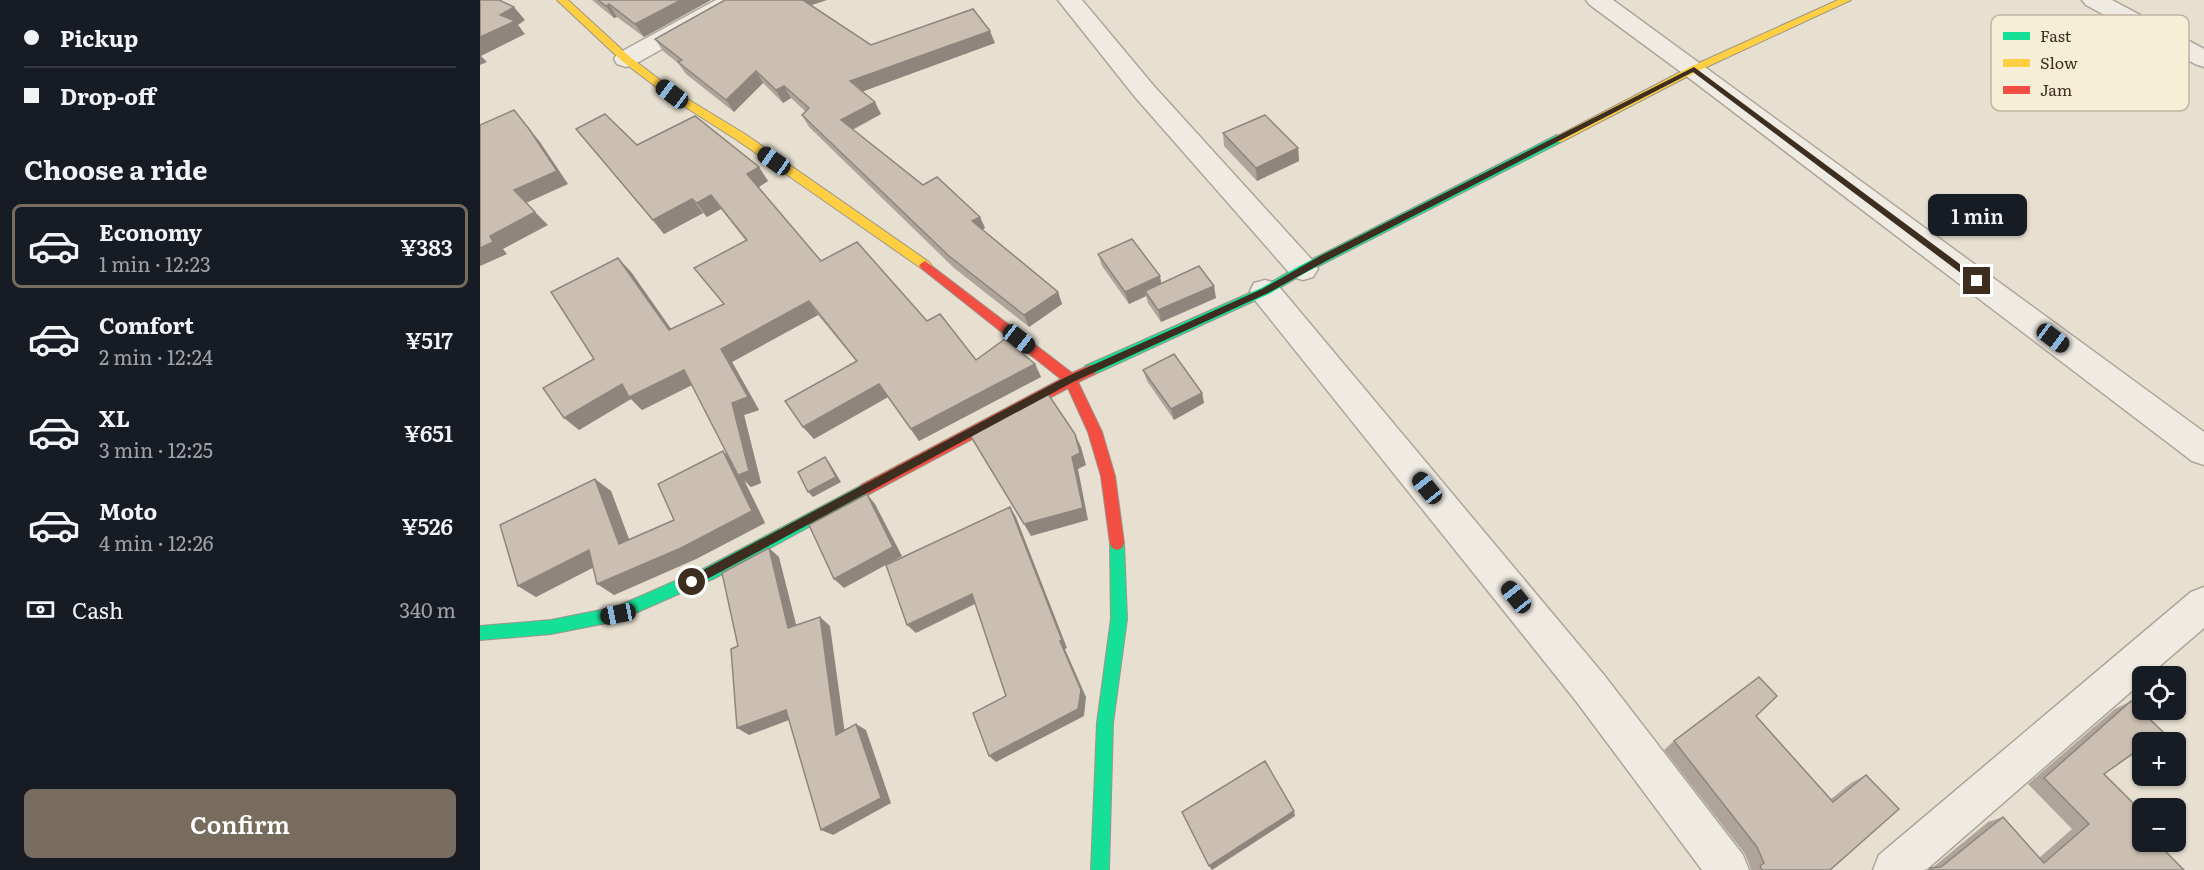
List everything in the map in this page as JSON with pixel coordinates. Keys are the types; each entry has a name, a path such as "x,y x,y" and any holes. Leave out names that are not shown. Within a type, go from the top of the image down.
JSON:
{"street":[{"path":"562,0 626,59 672,94 741,137 936,273 1070,379 1095,432 1108,476 1118,541 1119,619 1105,723 1100,870"},
{"path":"626,59 733,0"},
{"path":"1070,0 1144,91 1303,269"},
{"path":"1598,0 1694,69 2204,451"},
{"path":"480,633 551,627 618,614 710,573 1070,379 1265,291 1303,269 1694,69 1846,0"},
{"path":"2094,0 2122,15"},
{"path":"2189,51 2204,59"},
{"path":"1265,291 1590,688 1728,870"},
{"path":"1894,870 2204,604"}],"building":[{"path":"480,0 499,0 514,7 500,15 515,21 480,37"},
{"path":"598,0 681,0 635,24 609,4 606,6"},
{"path":"725,0 803,0 871,45 973,9 990,31 850,81 875,102 841,120 923,185 937,177 980,217 972,221 1058,292 1024,315 949,256 802,115 809,108 784,86 776,90 756,71 726,100 678,62 682,60 655,39"},
{"path":"514,110 557,171 514,190 535,212 490,236 493,242 480,248 480,125"},
{"path":"605,114 637,145 695,116 759,167 747,174 821,261 857,242 927,321 940,314 976,360 1005,339 1035,364 911,429 879,384 803,427 785,401 857,361 809,301 721,349 748,397 732,403 749,471 738,475 684,370 629,397 622,384 564,418 543,388 594,359 551,292 618,258 669,330 724,304 694,268 747,240 711,195 697,203 692,199 653,220 576,129"},
{"path":"1265,115 1298,148 1256,168 1223,133"},
{"path":"1132,239 1160,276 1125,292 1098,254"},
{"path":"1199,266 1214,286 1158,310 1145,291"},
{"path":"1174,354 1202,393 1171,409 1143,370"},
{"path":"1048,394 1075,434 1080,453 1072,457 1083,508 1024,524 970,435"},
{"path":"723,451 752,511 681,548 597,584 589,550 518,586 500,525 595,479 619,544 674,520 658,484"},
{"path":"825,457 836,477 808,492 798,472"},
{"path":"867,494 893,547 834,579 809,525"},
{"path":"1010,507 1062,640 1060,641 1081,690 1078,709 989,756 973,713 1006,696 972,594 907,625 886,565"},
{"path":"769,548 788,628 820,617 836,735 856,724 881,798 821,830 786,710 737,728 731,649 738,646 722,573"},
{"path":"1759,677 1777,696 1756,716 1833,802 1866,775 1899,809 1830,870 1762,870 1760,866 1764,863 1757,847 1674,741"},
{"path":"2131,701 2132,720 2151,720 2163,732 2132,732 2132,754 2104,774 2132,802 2132,852 2166,852 2184,870 1931,870 1930,868 1941,867 2003,817 2044,863 2089,824 2044,778"},
{"path":"1265,761 1294,811 1209,866 1182,812"}],"traffic: fast":[{"path":"1090,370 1265,291 1303,269 1557,139"},
{"path":"480,633 551,627 617,614 710,573 866,489"},
{"path":"1100,870 1105,723 1119,619 1117,543"}],"traffic: slow":[{"path":"562,0 626,59 672,94 741,137 925,265"},
{"path":"1557,139 1694,69 1846,0"}],"traffic: jam":[{"path":"925,265 1070,379 1095,432 1108,476 1117,543"},
{"path":"866,489 1090,370"}],"route":[{"path":"692,582 1070,379 1265,291 1323,258 1694,69 1977,281"}]}
